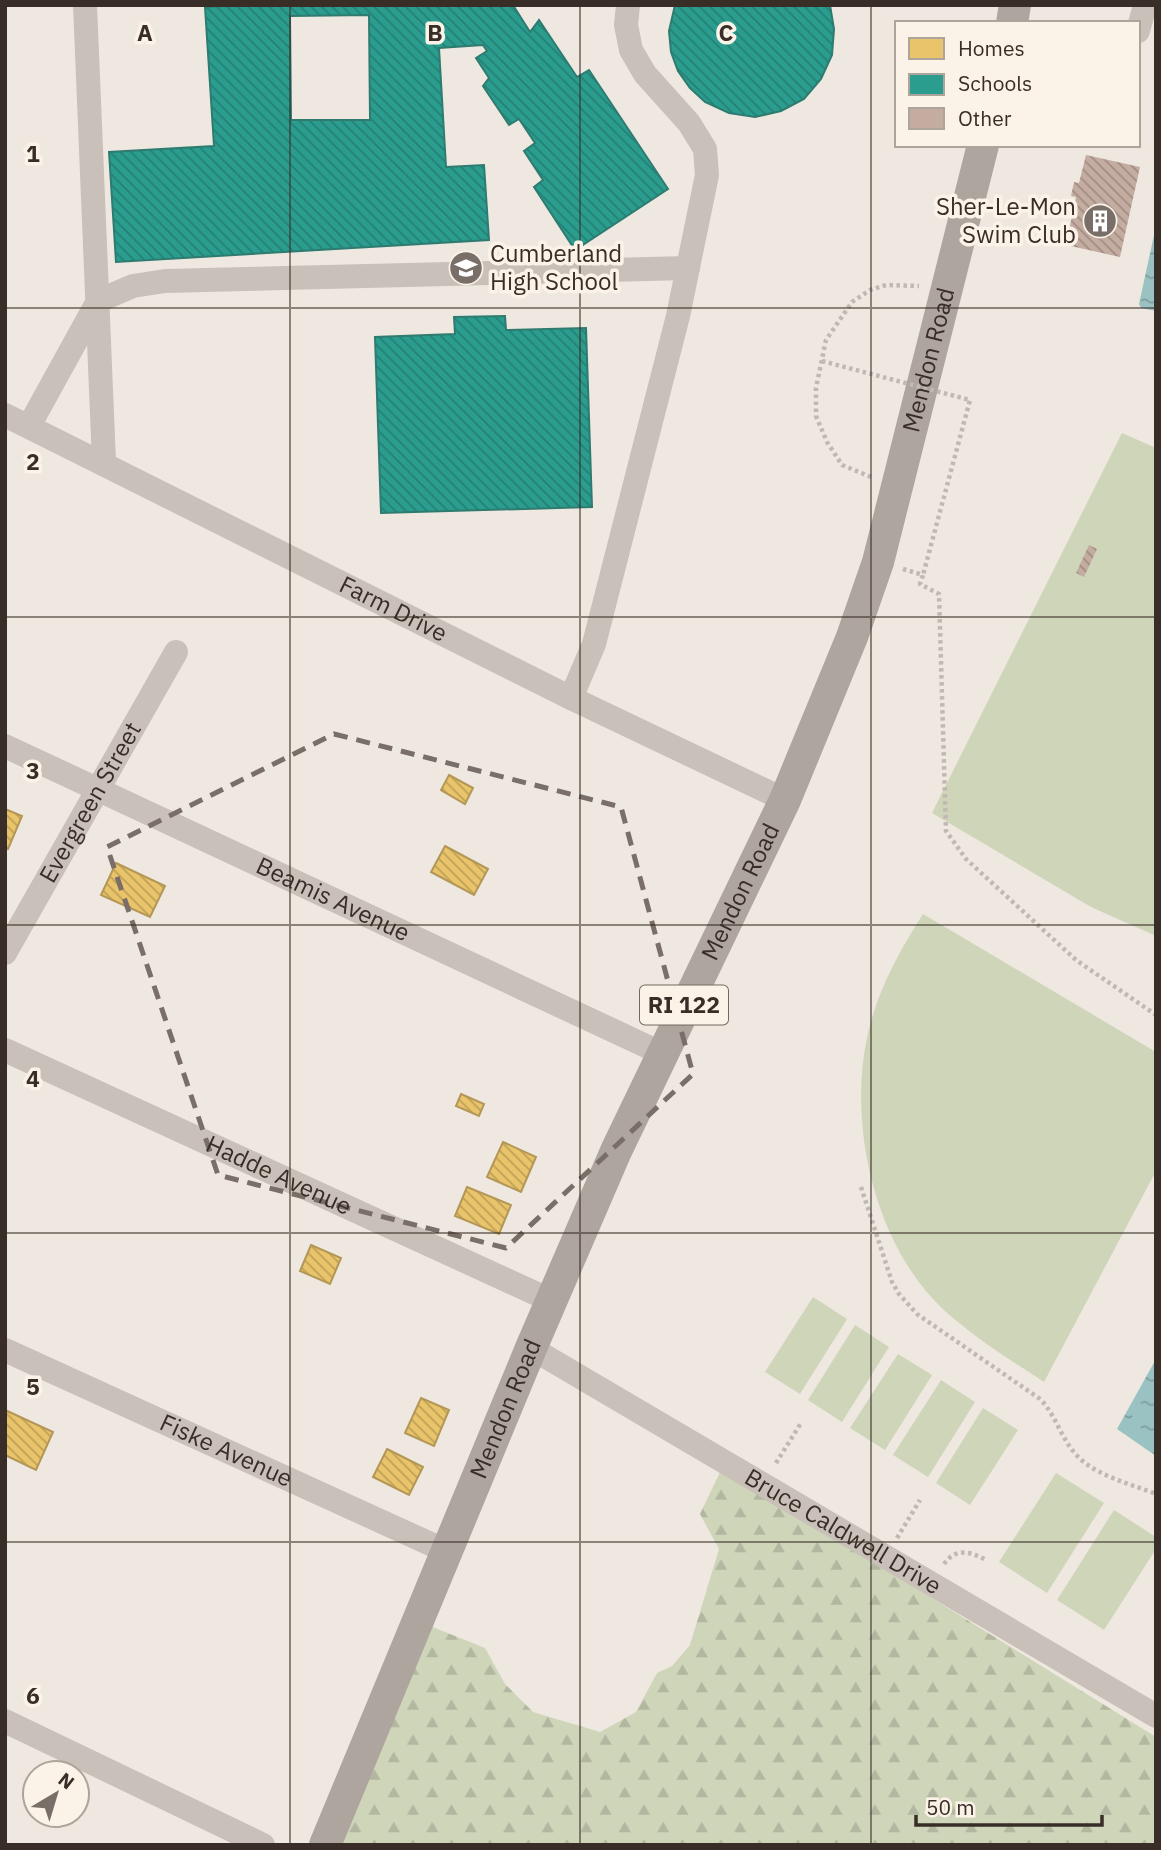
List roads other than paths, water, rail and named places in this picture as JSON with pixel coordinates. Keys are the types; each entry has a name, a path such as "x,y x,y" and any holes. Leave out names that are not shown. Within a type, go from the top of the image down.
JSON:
{"main road":[{"name":"Mendon Road","path":"326,1845 446,1551 616,1150 785,800 852,637 878,562 982,147"}],"street":[{"path":"85,5 104,462"},
{"path":"570,698 594,644 678,316 707,175 705,149 689,123 645,74 631,50 626,25 628,5"},
{"path":"1140,24 1145,5"},
{"path":"29,426 98,301 133,286 165,281 688,268"},
{"name":"Farm Drive","path":"5,415 104,462 570,698 785,800"},
{"name":"Evergreen Street","path":"5,953 176,652"},
{"name":"Beamis Avenue","path":"5,746 661,1053"},
{"name":"Hadde Avenue","path":"5,1050 552,1301"},
{"name":"Bruce Caldwell Drive","path":"531,1348 1156,1716"},
{"name":"Fiske Avenue","path":"5,1350 446,1551"},
{"path":"5,1721 262,1845"}],"water":[{"path":"1156,226 1156,311 1141,308 1139,304"},
{"path":"1156,1359 1156,1456 1117,1429"}],"place":[{"name":"Sher-Le-Mon Swim Club","path":"1100,221"},
{"name":"Cumberland High School","path":"466,268"}]}
